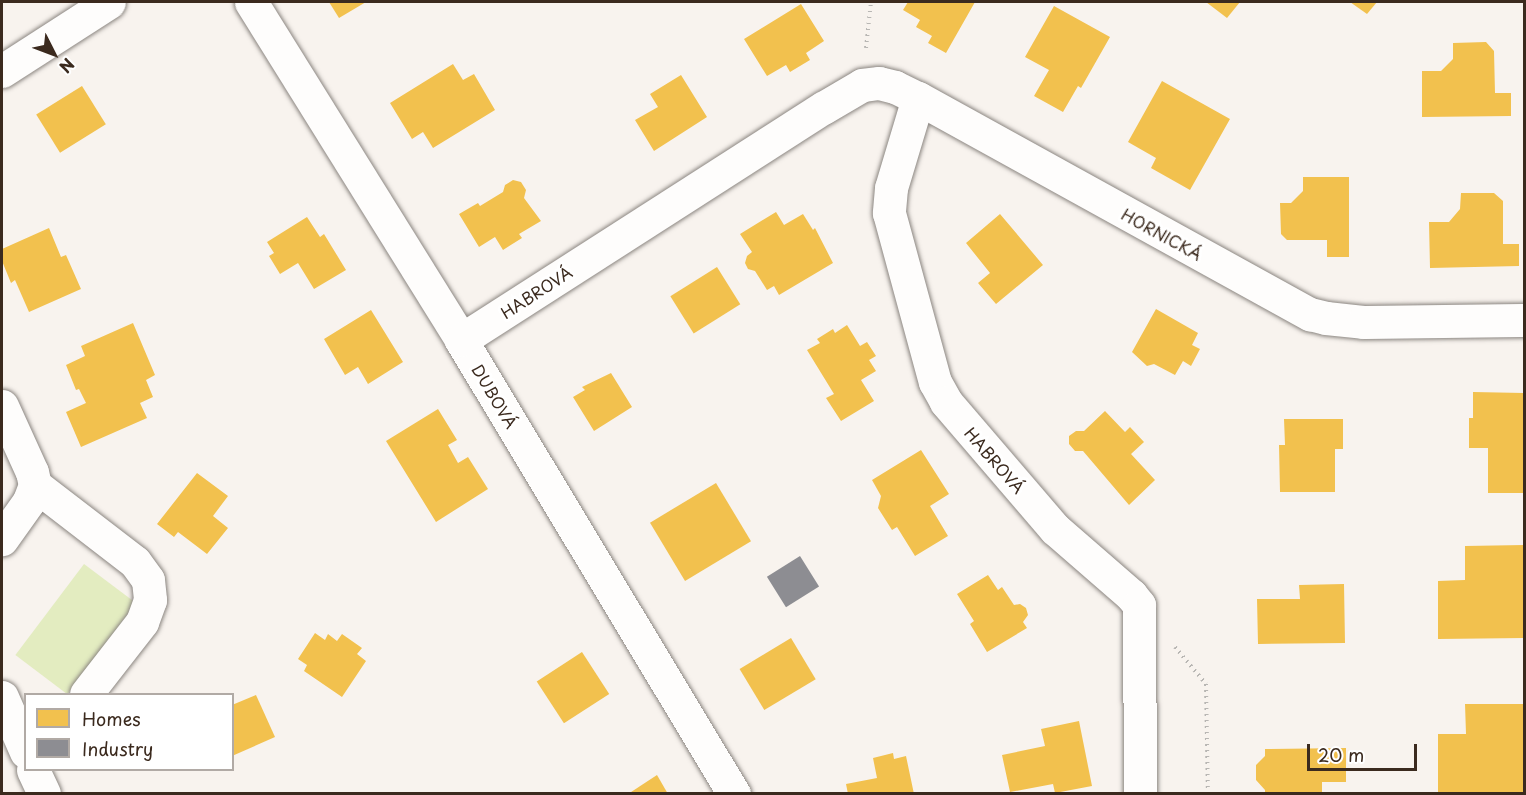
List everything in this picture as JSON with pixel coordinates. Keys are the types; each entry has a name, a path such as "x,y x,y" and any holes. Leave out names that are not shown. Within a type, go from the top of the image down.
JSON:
{"street":[{"path":"2,71 109,2"},
{"name":"DUBOVÁ","path":"250,2 460,340 734,794"},
{"name":"HORNICKÁ","path":"862,85 879,83 895,87 918,98 1310,314 1363,322 1524,320"},
{"name":"HABROVÁ","path":"460,340 862,85"},
{"name":"HABROVÁ","path":"918,98 891,188 889,213 934,382 946,402 1055,529 1131,595 1139,605"},
{"path":"2,406 32,472 35,485 29,501 2,539"},
{"path":"35,485 135,562 148,580 150,600 142,622 87,693"},
{"path":"1139,605 1140,794"},
{"path":"2,697 24,747"},
{"path":"33,771 44,794"}],"path":[{"path":"862,85 871,2"},
{"path":"1139,605 1206,684 1208,794"}],"green space":[{"path":"84,564 136,603 68,693 66,693 15,655"}],"building: Homes":[{"path":"329,2 366,2 339,18"},
{"path":"908,2 975,2 946,53 928,43 932,36 916,27 920,20 903,10"},
{"path":"1206,2 1240,2 1227,18"},
{"path":"1350,2 1377,2 1367,14"},
{"path":"801,4 824,41 806,53 810,60 790,72 786,65 767,76 744,39"},
{"path":"1054,6 1110,37 1081,88 1078,86 1063,112 1034,96 1049,70 1025,57"},
{"path":"1486,42 1494,51 1495,93 1511,93 1511,116 1422,117 1422,71 1441,71 1453,59 1453,43"},
{"path":"453,64 463,80 474,74 495,110 433,148 423,132 412,139 390,103"},
{"path":"681,75 707,117 654,151 635,120 658,107 650,94"},
{"path":"1162,81 1230,119 1190,190 1151,168 1156,158 1128,142"},
{"path":"82,86 106,124 60,153 36,115"},
{"path":"1303,177 1349,177 1349,257 1327,257 1327,240 1287,240 1281,234 1280,203 1291,203 1303,191"},
{"path":"513,180 521,182 526,190 524,198 541,221 519,234 522,238 503,250 495,237 479,247 459,214 478,203 480,206 503,192 505,185"},
{"path":"1461,193 1494,193 1503,201 1503,244 1519,244 1519,266 1430,268 1429,222 1449,222 1460,209"},
{"path":"776,212 784,225 803,214 813,230 815,228 833,263 779,295 774,286 767,290 755,271 748,269 745,263 747,256 752,252 740,234"},
{"path":"1000,214 1043,265 996,304 978,283 990,273 966,243"},
{"path":"307,217 320,237 324,234 346,270 314,289 298,263 280,274 269,256 274,253 267,242"},
{"path":"49,228 61,257 66,255 81,289 29,312 15,280 11,283 2,261 2,249"},
{"path":"717,267 740,304 694,333 670,296"},
{"path":"1156,309 1198,333 1192,345 1200,349 1191,366 1183,361 1175,375 1154,364 1147,366 1132,352"},
{"path":"371,310 403,362 368,384 358,367 345,375 324,339"},
{"path":"133,323 155,375 146,380 153,397 140,403 147,418 81,447 66,412 86,403 79,389 76,390 66,365 85,356 81,346"},
{"path":"847,325 860,346 867,342 876,356 869,360 876,371 861,380 874,401 841,421 826,398 834,394 807,350 820,343 817,339 833,329 835,333"},
{"path":"611,373 632,407 594,431 573,397 585,390 582,387"},
{"path":"1473,392 1524,393 1524,493 1488,493 1488,448 1469,448 1469,418 1473,418"},
{"path":"438,409 457,440 448,445 458,463 468,457 488,489 436,522 386,441"},
{"path":"1105,411 1125,432 1130,427 1144,442 1131,454 1155,480 1129,505 1083,451 1075,451 1069,444 1069,436 1076,431 1084,431"},
{"path":"1284,419 1343,419 1343,449 1335,449 1335,492 1280,492 1279,445 1285,445"},
{"path":"921,450 949,494 930,506 948,536 915,556 897,527 892,530 878,508 881,496 872,480"},
{"path":"197,473 228,496 213,516 228,528 207,554 178,532 174,537 157,524"},
{"path":"716,483 751,541 685,581 650,523"},
{"path":"1524,545 1524,638 1438,639 1438,581 1465,580 1465,546"},
{"path":"988,575 998,590 1002,587 1014,605 1020,604 1026,608 1028,615 1023,622 1027,628 987,652 970,624 974,621 957,594"},
{"path":"1344,584 1345,643 1258,644 1257,599 1300,599 1299,585"},
{"path":"315,633 325,640 328,634 337,641 342,634 362,648 357,654 366,661 342,697 304,671 307,665 298,659"},
{"path":"791,638 816,679 764,710 740,669"},
{"path":"582,652 609,694 564,723 537,681"},
{"path":"256,695 275,737 234,755 234,704"},
{"path":"1465,704 1524,704 1524,792 1438,792 1438,734 1466,734"},
{"path":"1079,721 1092,786 1055,793 1053,784 1010,792 1002,755 1045,746 1041,729"},
{"path":"1346,748 1346,782 1322,782 1322,794 1265,794 1265,790 1256,780 1256,765 1265,756 1265,749"},
{"path":"893,753 894,759 906,756 914,794 848,794 846,784 877,778 873,758"},
{"path":"657,775 668,794 628,794"}],"building: Industry":[{"path":"800,556 819,587 786,607 767,577"}]}
